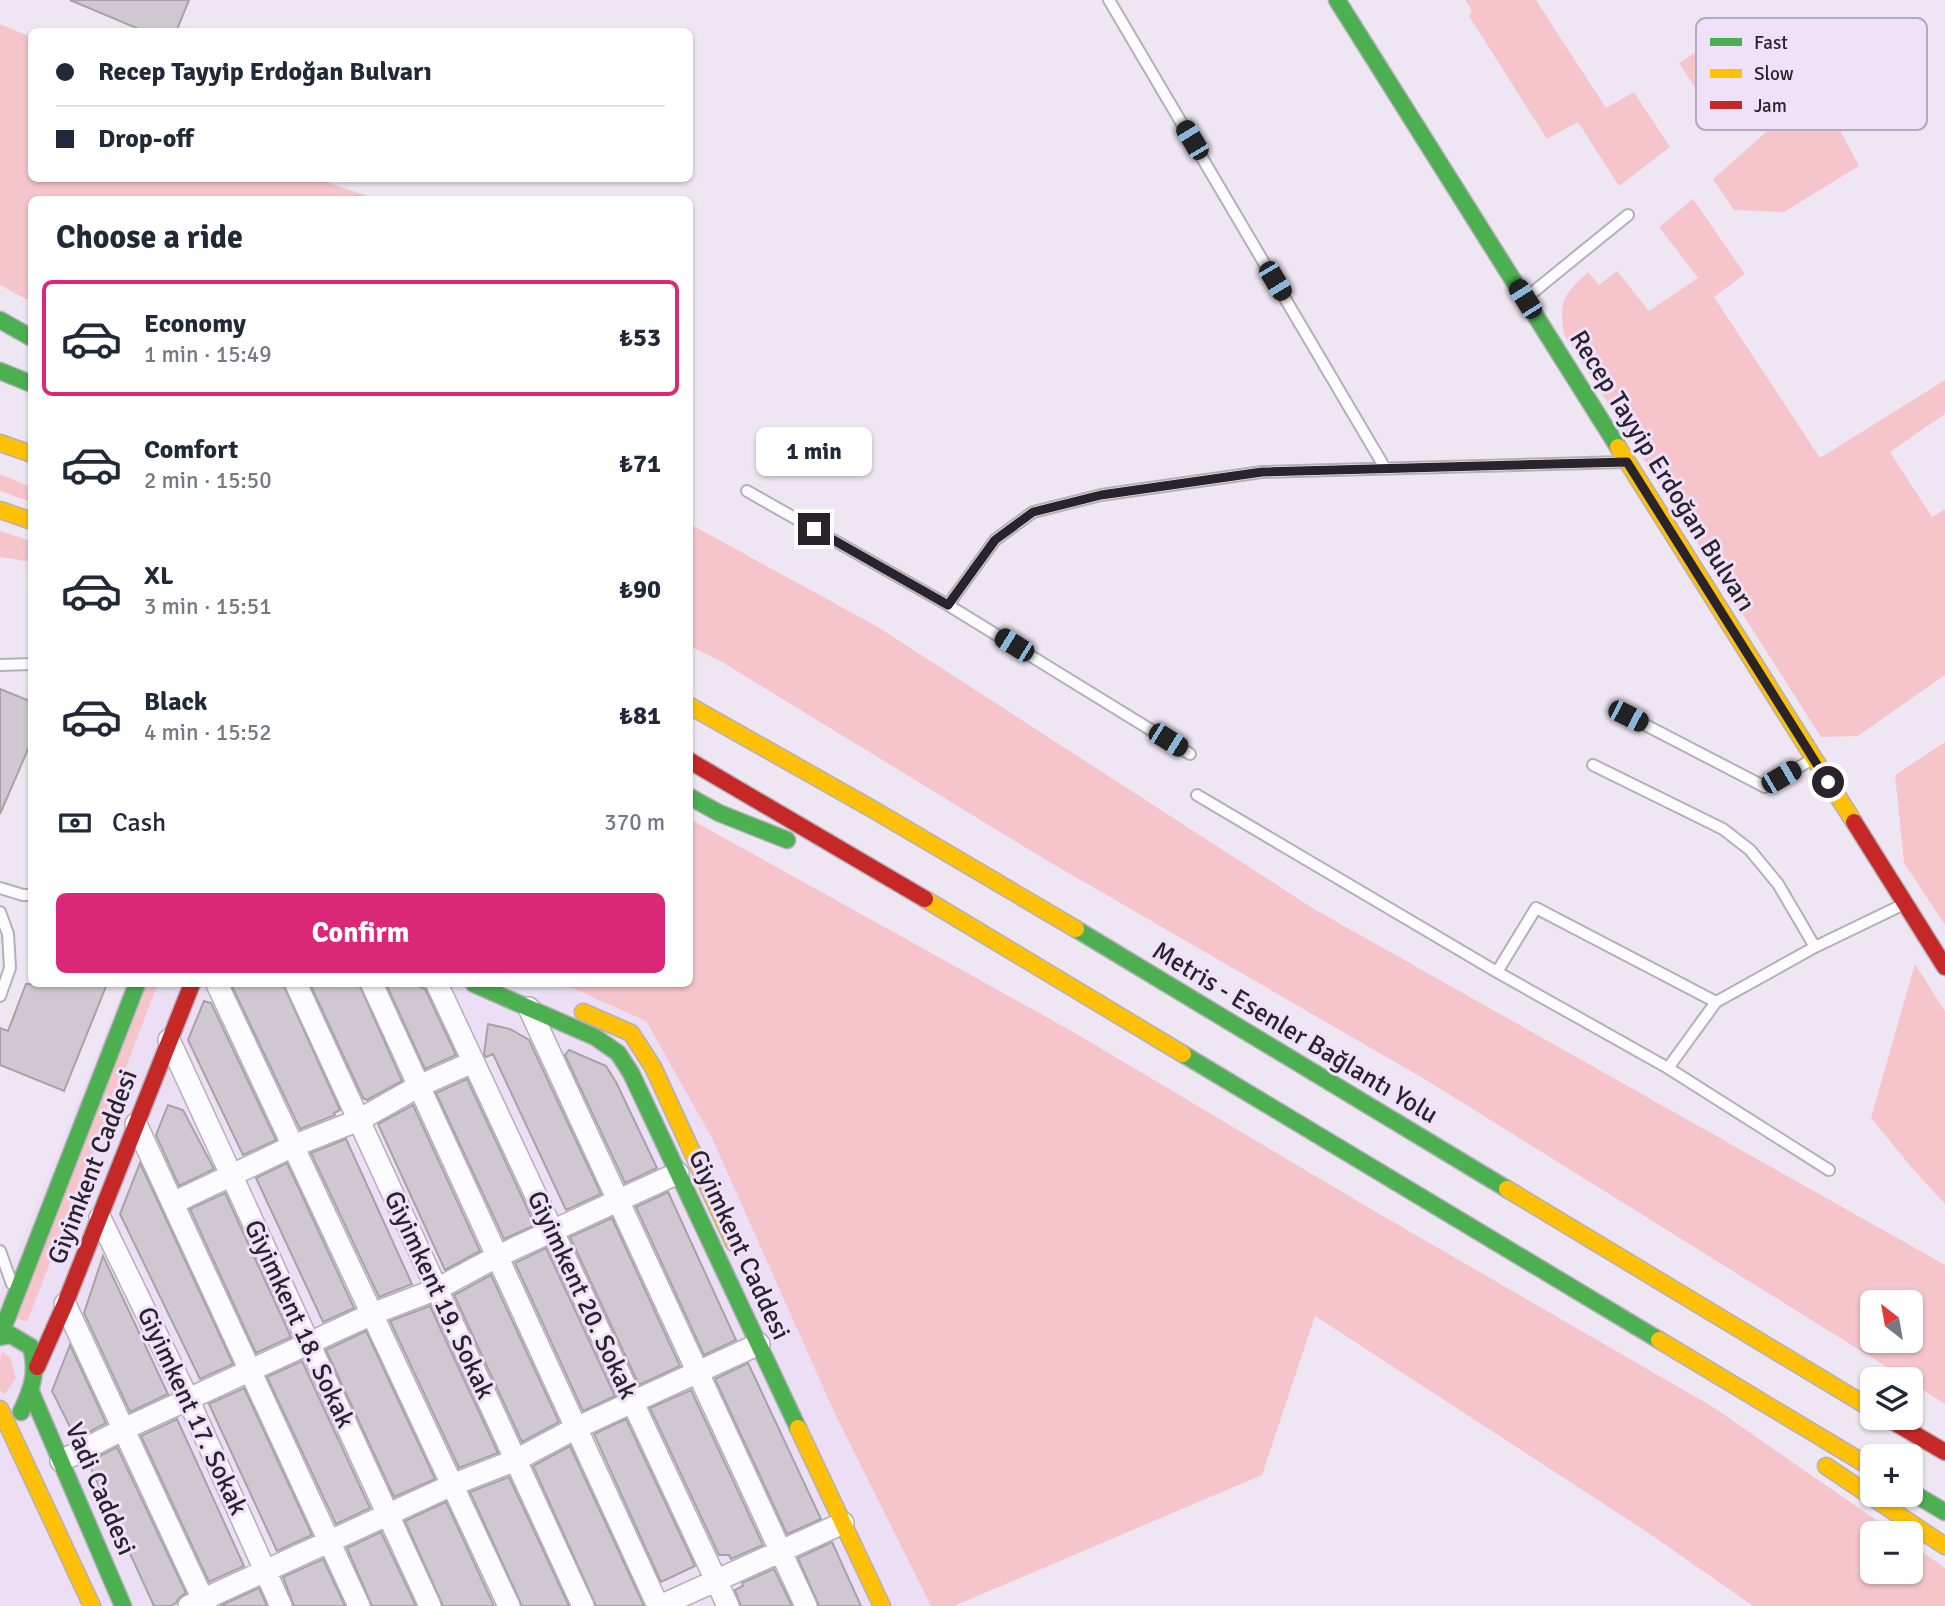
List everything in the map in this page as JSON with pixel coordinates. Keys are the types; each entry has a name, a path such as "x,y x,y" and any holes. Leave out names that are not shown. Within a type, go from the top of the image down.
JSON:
{"main road":[{"name":"Recep Tayyip Erdoğan Bulvarı","path":"1337,0 1813,758 1832,780 1945,967"},
{"path":"0,320 28,336"},
{"path":"0,371 28,382"},
{"path":"0,443 28,453"},
{"path":"0,510 28,520"},
{"name":"Metris - Esenler Bağlantı Yolu","path":"693,708 1032,903 1860,1402"},
{"path":"693,763 1044,970 1860,1461"},
{"path":"693,799 767,833 871,869"},
{"name":"Giyimkent Caddesi","path":"0,1337 136,987"},
{"name":"Giyimkent Caddesi","path":"30,1392 37,1367 100,1218 191,987"},
{"name":"Giyimkent Caddesi","path":"481,987 595,1037 618,1053 631,1073 882,1606"},
{"name":"Giyimkent Caddesi","path":"568,1006 631,1033 653,1067 739,1255"},
{"path":"0,1337 11,1335 31,1347 37,1367"},
{"path":"1742,1390 1807,1450 1945,1546"},
{"path":"0,1451 30,1392"},
{"name":"Vadi Caddesi","path":"30,1392 123,1606"},
{"name":"Vadi Caddesi","path":"0,1409 92,1606"},
{"path":"1907,1430 1945,1452"},
{"path":"1923,1499 1945,1512"}],"street":[{"path":"218,987 509,1606"},
{"name":"Giyimkent 19. Sokak","path":"297,987 583,1606"},
{"path":"373,987 659,1606 843,1523"},
{"name":"Giyimkent 20. Sokak","path":"438,987 728,1606"},
{"path":"529,1007 806,1606"},
{"name":"Giyimkent 18. Sokak","path":"169,1040 430,1606"},
{"path":"173,1203 293,1146 359,1120 419,1086 473,1062"},
{"path":"136,1124 359,1606"},
{"path":"61,1461 372,1314 437,1289 498,1256 678,1173"},
{"name":"Giyimkent 17. Sokak","path":"100,1218 188,1399 281,1606"},
{"path":"65,1304 124,1429 200,1604 452,1485 516,1460 576,1428 759,1344"}],"lane":[{"path":"1109,0 1385,468"},
{"path":"1525,299 1628,215"},
{"path":"948,605 995,540 1033,512 1101,495 1262,472 1627,462"},
{"path":"747,491 948,605 1190,754"},
{"path":"0,665 28,664"},
{"path":"1628,716 1765,786 1813,758"},
{"path":"1592,765 1723,829 1750,850 1778,884 1815,947"},
{"path":"1197,795 1497,972 1668,1068 1829,1170"},
{"path":"0,888 28,895"},
{"path":"1668,1068 1716,1002 1815,947 1905,904"},
{"path":"1497,972 1536,908 1716,1002"},
{"path":"0,912 8,934 10,968 0,996"},
{"path":"0,1251 16,1294"}],"shaded area":[{"path":"1465,0 1536,0 1606,108 1634,92 1670,147 1619,186 1578,122 1547,139 1469,16 1472,11"},
{"path":"0,24 28,36 28,182 326,182 367,196 28,196 28,300 0,285"},
{"path":"1696,52 1696,89 1679,63"},
{"path":"1768,130 1840,130 1859,166 1784,212 1734,210 1713,179"},
{"path":"1693,199 1745,274 1714,297 1820,458 1945,380 1945,414 1890,452 1932,517 1945,509 1945,675 1858,736 1821,737 1564,334 1562,313 1565,299 1588,272 1599,285 1617,271 1649,311 1698,278 1659,227"},
{"path":"0,474 28,486 28,501 0,491"},
{"path":"693,526 878,627 1314,909 1945,1265 1945,1404 1923,1390 1923,1367 1887,1367 1864,1353 1923,1353 1923,1290 1860,1290 1860,1350 1426,1080 1046,860 722,662 693,648"},
{"path":"0,531 28,540 28,562 0,557"},
{"path":"1945,742 1945,925 1904,863 1895,775"},
{"path":"693,821 1075,1033 1376,1212 1713,1407 1878,1521 1860,1521 1860,1584 1923,1584 1923,1552 1945,1568 1945,1606 1753,1606 1644,1530 1315,1316 1262,1475 954,1606 931,1606 835,1414 712,1138 646,1021 570,987 693,987"},
{"path":"1915,964 1945,1011 1945,1204 1871,1118"},
{"path":"124,987 570,987 646,1021 712,1138 835,1414 931,1606 0,1606 0,1294"},
{"path":"146,987 157,987 27,1322 17,1318"},
{"path":"2,1352 10,1357 16,1378 5,1394 0,1391"}],"building":[{"path":"70,0 189,0 178,28 136,28"},
{"path":"0,689 28,700 28,749 0,814"},
{"path":"26,984 28,987 106,987 64,1091 0,1065 0,1028 8,1031"},
{"path":"232,987 284,987 340,1110 334,1113 335,1115 300,1129"},
{"path":"311,987 360,987 402,1081 367,1100 363,1098"},
{"path":"387,987 425,989 456,1055 425,1069"},
{"path":"204,1001 211,1003 276,1140 243,1155 188,1040"},
{"path":"488,1024 510,1029 529,1040 601,1194 566,1210 493,1054 486,1057 484,1054"},
{"path":"569,1050 606,1066 657,1168 625,1183 565,1055"},
{"path":"467,1079 535,1225 504,1239 436,1093"},
{"path":"168,1105 183,1110 214,1169 179,1186 156,1135"},
{"path":"413,1105 480,1251 445,1270 378,1124"},
{"path":"346,1139 412,1284 379,1297 311,1153"},
{"path":"140,1163 233,1364 200,1379 120,1214"},
{"path":"287,1163 354,1308 323,1322 256,1178"},
{"path":"668,1192 736,1340 704,1355 636,1207"},
{"path":"225,1193 291,1337 256,1353 190,1209"},
{"path":"612,1218 680,1366 639,1385 570,1237"},
{"path":"546,1248 615,1396 583,1411 515,1263"},
{"path":"103,1256 168,1394 130,1412 84,1313"},
{"path":"491,1275 559,1422 522,1442 454,1295"},
{"path":"430,1306 498,1453 459,1468 390,1321"},
{"path":"366,1331 435,1479 394,1497 326,1350"},
{"path":"70,1345 106,1423 76,1439 52,1391"},
{"path":"302,1361 370,1508 336,1524 267,1377"},
{"path":"748,1363 821,1519 787,1534 715,1379"},
{"path":"244,1388 312,1535 277,1551 209,1404"},
{"path":"691,1390 763,1545 731,1559 729,1555 719,1555 650,1408"},
{"path":"177,1419 244,1566 209,1582 141,1436"},
{"path":"626,1419 695,1566 661,1582 594,1434"},
{"path":"570,1446 644,1606 596,1606 533,1466"},
{"path":"117,1447 186,1593 171,1606 154,1606 88,1462"},
{"path":"509,1477 569,1606 522,1606 470,1492"},
{"path":"446,1502 494,1606 443,1606 405,1521"},
{"path":"381,1532 416,1606 372,1606 347,1548"},
{"path":"832,1542 861,1606 819,1606 798,1558"},
{"path":"323,1559 345,1606 294,1606 283,1577"},
{"path":"774,1569 792,1606 741,1606 735,1590 743,1586 742,1583"},
{"path":"259,1588 267,1606 220,1606"}],"traffic: fast":[{"path":"1337,0 1618,447"},
{"path":"0,320 28,336"},
{"path":"0,371 28,382"},
{"path":"693,799 719,813 787,840"},
{"path":"1076,929 1507,1189"},
{"path":"0,1336 136,987"},
{"path":"481,987 595,1037 618,1053 631,1073 798,1428"},
{"path":"1183,1054 1659,1340"},
{"path":"0,1337 11,1335 31,1347 33,1380 21,1412"},
{"path":"31,1392 123,1606"},
{"path":"1923,1499 1945,1512"}],"traffic: slow":[{"path":"0,443 28,453"},
{"path":"1618,447 1854,822"},
{"path":"0,510 28,520"},
{"path":"693,708 1076,929"},
{"path":"925,899 1183,1054"},
{"path":"583,1012 631,1033 653,1067 734,1243"},
{"path":"1507,1189 1860,1402"},
{"path":"1659,1340 1860,1461"},
{"path":"0,1409 92,1606"},
{"path":"798,1428 882,1606"},
{"path":"1826,1466 1945,1546"}],"traffic: jam":[{"path":"693,763 925,899"},
{"path":"1854,822 1945,967"},
{"path":"37,1367 65,1304 191,987"},
{"path":"1907,1430 1945,1452"}],"route":[{"path":"814,529 948,605 995,540 1033,512 1101,495 1262,472 1627,462 1828,782"}]}
